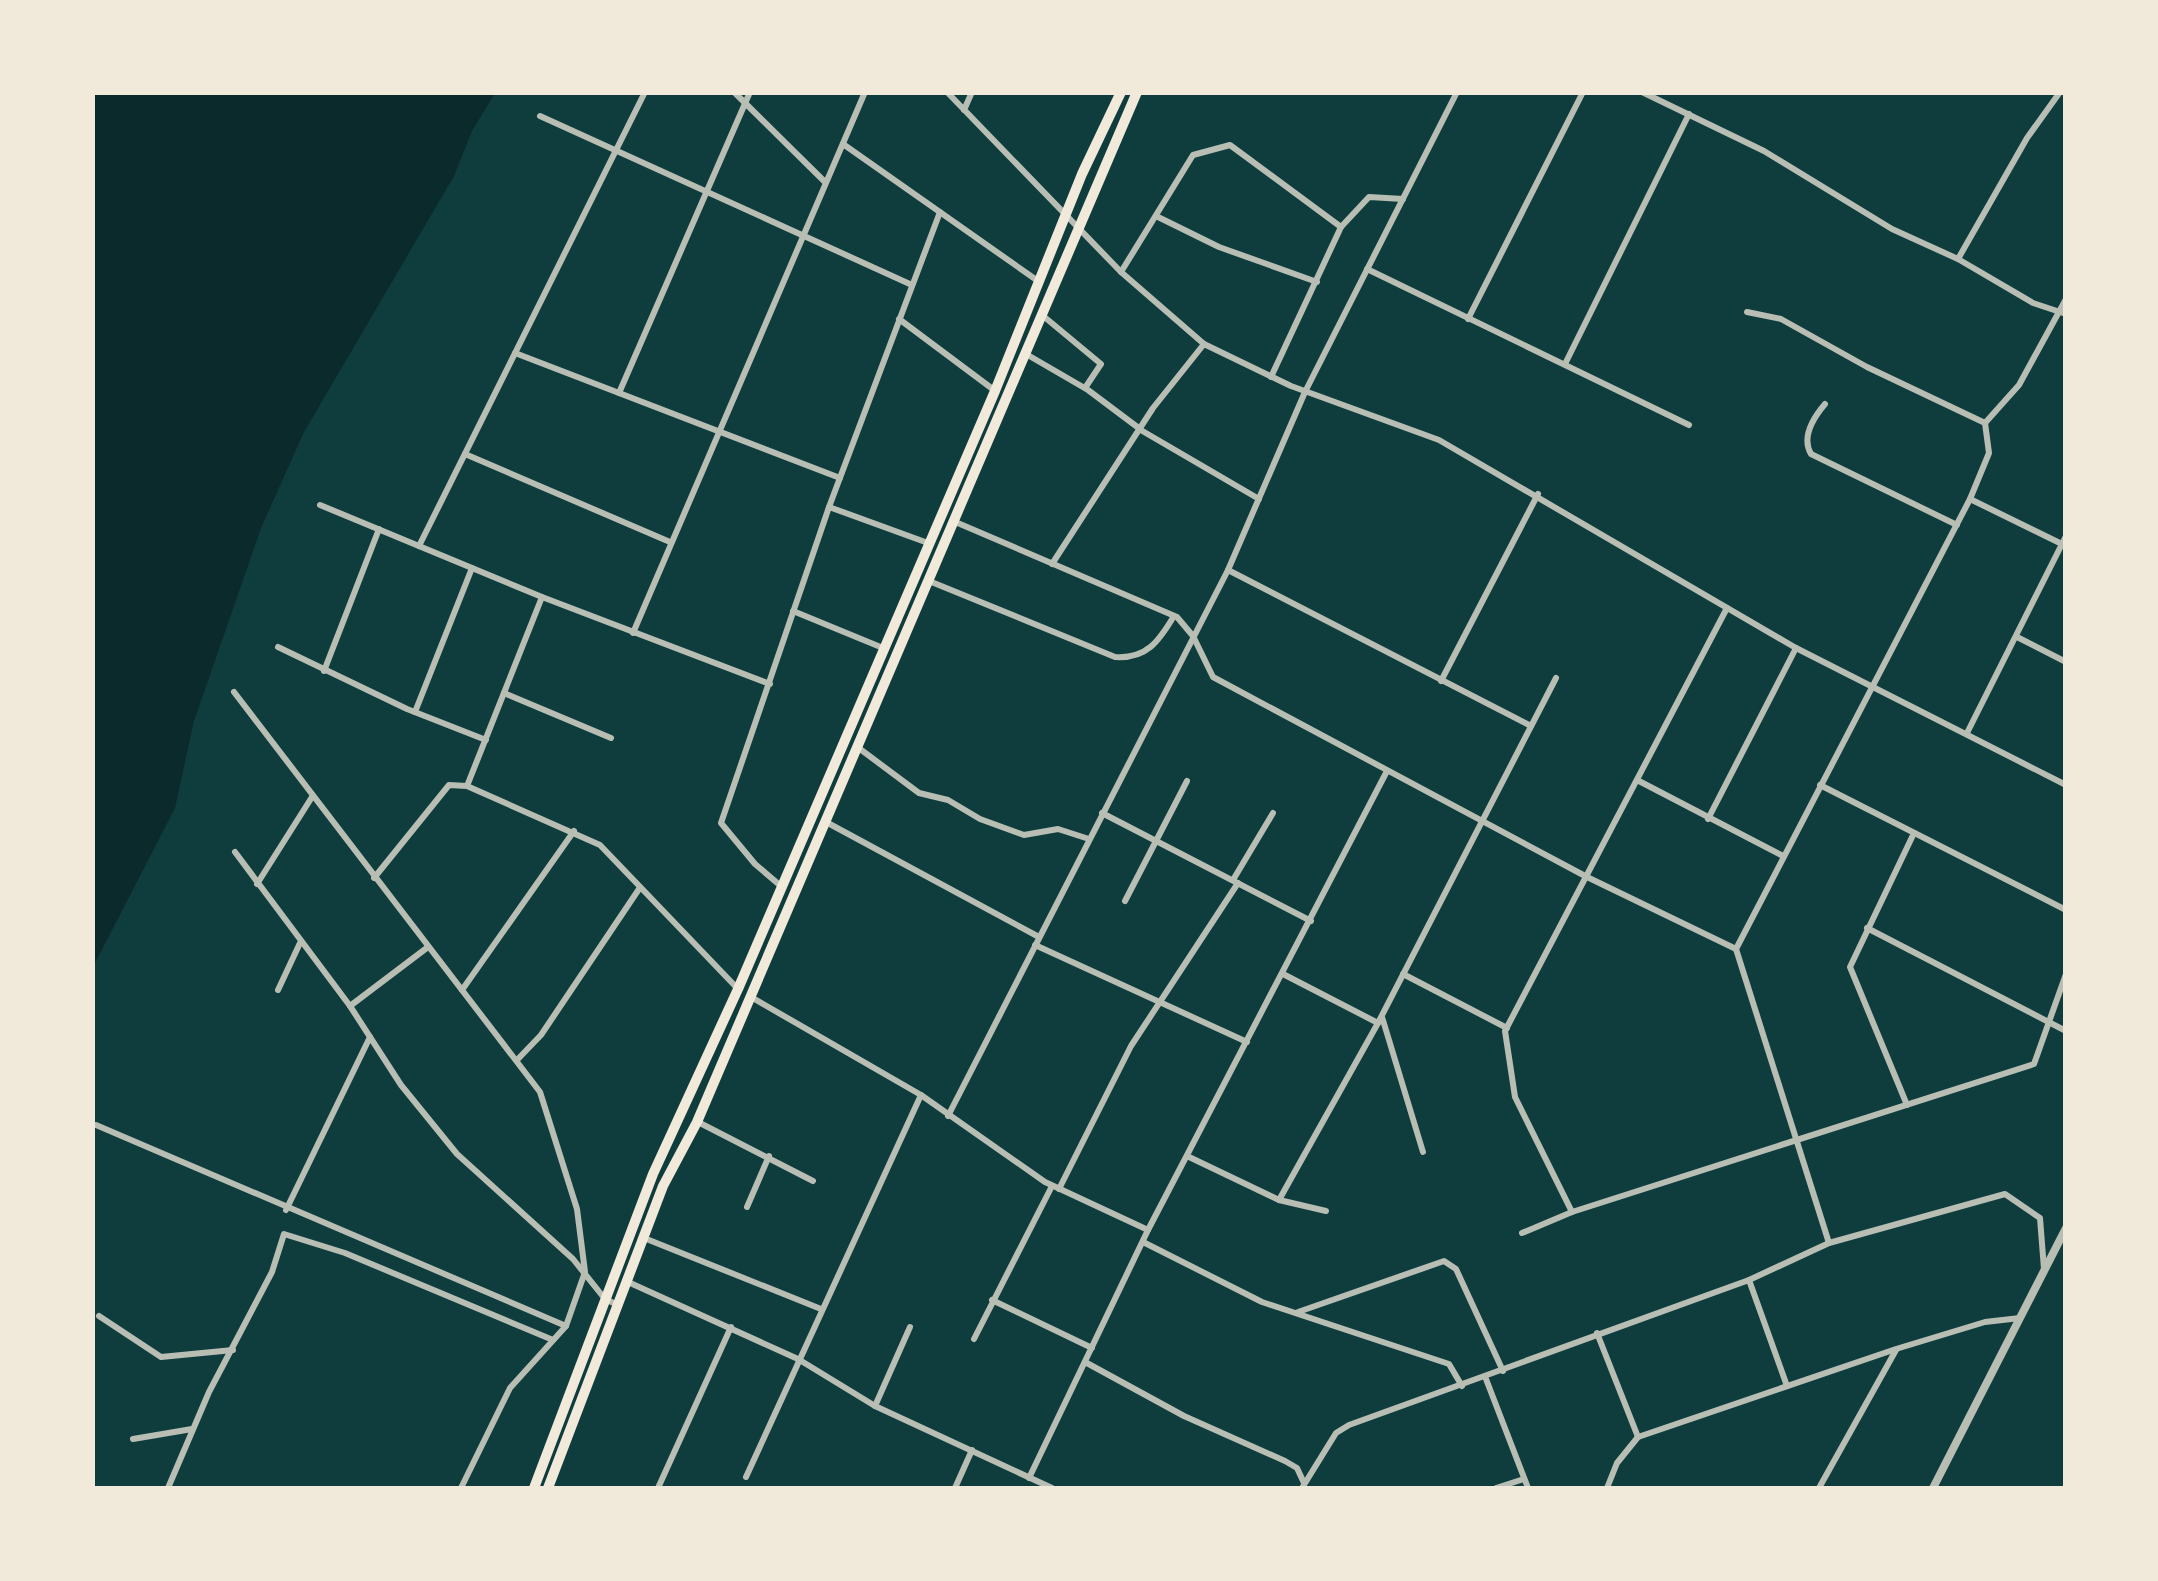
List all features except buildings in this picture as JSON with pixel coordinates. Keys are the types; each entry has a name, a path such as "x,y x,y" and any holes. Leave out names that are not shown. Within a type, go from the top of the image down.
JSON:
{"highway":[{"path":"534,1488 654,1174 738,989 996,391 1067,212 1122,92"},
{"path":"548,1488 663,1186 697,1122 1137,92"}],"street":[{"path":"420,546 645,92"},
{"path":"734,92 825,182"},
{"path":"619,393 750,92"},
{"path":"633,633 866,92"},
{"path":"947,92 1121,272 1204,344 1305,392 1439,440 1538,494 1796,648 2066,784"},
{"path":"964,110 972,92"},
{"path":"948,1116 1228,570 1305,392 1457,92"},
{"path":"1468,320 1583,92"},
{"path":"1642,92 1764,151 1892,229 1958,260 2033,303 2062,313"},
{"path":"1958,260 2027,138 2060,92"},
{"path":"1565,364 1689,114"},
{"path":"540,116 912,284"},
{"path":"842,144 1038,281"},
{"path":"1121,272 1193,155 1230,146 1341,227"},
{"path":"1271,376 1341,227 1368,197 1403,199"},
{"path":"782,887 754,864 721,823 829,507 940,212"},
{"path":"1156,216 1218,247 1318,282"},
{"path":"1367,269 1689,425"},
{"path":"1828,1242 1736,949 1970,499 1989,454 1985,423 2018,385 2062,313 2066,299"},
{"path":"1746,312 1780,319 1867,367 1985,423"},
{"path":"1041,314 1101,364 1085,388"},
{"path":"899,319 996,391"},
{"path":"1052,564 1140,429 1204,344"},
{"path":"515,353 840,478"},
{"path":"1026,354 1085,388 1140,429 1259,500"},
{"path":"1825,404 1810,424 1807,447 1812,454 1957,525"},
{"path":"465,454 671,542"},
{"path":"1441,681 1538,494"},
{"path":"1966,733 2064,542 1970,499"},
{"path":"320,504 542,598 770,684"},
{"path":"829,507 928,543"},
{"path":"952,521 1174,616 1193,636 1214,677 1481,822 1736,949"},
{"path":"324,671 378,529"},
{"path":"415,712 472,568"},
{"path":"1228,570 1531,726"},
{"path":"927,580 1115,656 1144,654 1160,640 1174,616"},
{"path":"466,786 542,598"},
{"path":"1572,1212 1515,1097 1505,1053 1507,1028 1727,608"},
{"path":"793,612 883,648"},
{"path":"2016,637 2066,662"},
{"path":"278,647 415,712 486,740"},
{"path":"1708,819 1796,648"},
{"path":"1279,1200 1404,974 1556,678"},
{"path":"234,692 540,1092 563,1162 583,1234 585,1272 566,1326 510,1388 461,1488"},
{"path":"504,693 611,738"},
{"path":"855,746 919,793 948,800 980,819 1024,835 1058,829 1089,838"},
{"path":"1030,1478 1148,1230 1387,771"},
{"path":"1637,780 1784,856"},
{"path":"1124,901 1187,781"},
{"path":"1820,785 2066,910"},
{"path":"374,878 449,786 466,786 600,845 738,989"},
{"path":"257,884 312,797"},
{"path":"1102,813 1311,921"},
{"path":"974,1339 1131,1046 1236,882 1273,814"},
{"path":"825,821 1037,942 1248,1042"},
{"path":"462,990 574,831"},
{"path":"1907,1104 1851,973 1851,960 1914,833"},
{"path":"234,852 350,1006 401,1085 457,1154 585,1272 605,1299 619,1305"},
{"path":"517,1060 541,1035 639,889"},
{"path":"1867,928 2066,1031"},
{"path":"278,990 300,943"},
{"path":"350,1006 428,947"},
{"path":"1283,974 1380,1019 1423,1152"},
{"path":"1404,974 1507,1028"},
{"path":"1522,1233 1572,1212 2034,1064 2066,974"},
{"path":"751,997 920,1095 1055,1188 1148,1230"},
{"path":"286,1210 370,1037"},
{"path":"746,1477 920,1095"},
{"path":"697,1122 813,1181"},
{"path":"96,1125 286,1210 566,1326"},
{"path":"747,1207 769,1156"},
{"path":"1187,1156 1279,1200 1326,1211"},
{"path":"1303,1486 1336,1434 1349,1425 1486,1379 1596,1333 1749,1280 1828,1242 2004,1194 2040,1218 2044,1269"},
{"path":"1933,1488 2066,1228"},
{"path":"168,1488 272,1272 284,1234 344,1253 554,1340"},
{"path":"644,1238 821,1309"},
{"path":"1143,1242 1251,1297 1389,1348 1449,1364 1462,1386"},
{"path":"1298,1312 1444,1261 1456,1269 1503,1372"},
{"path":"1749,1280 1787,1386"},
{"path":"628,1282 798,1359 875,1406 1052,1488"},
{"path":"992,1300 1092,1348"},
{"path":"98,1316 160,1357 233,1350"},
{"path":"1607,1488 1617,1463 1638,1437 1896,1349 1985,1322 2020,1318"},
{"path":"875,1406 910,1327"},
{"path":"658,1488 732,1328"},
{"path":"1596,1333 1638,1437"},
{"path":"1819,1488 1896,1349"},
{"path":"1085,1362 1184,1416 1285,1460 1297,1468 1303,1486"},
{"path":"1486,1379 1528,1488"},
{"path":"133,1440 194,1429"},
{"path":"955,1488 972,1450"},
{"path":"1496,1488 1524,1478"}],"water":[{"path":"93,92 495,93 472,131 454,176 304,432 261,528 194,721 175,808 93,967"}]}
